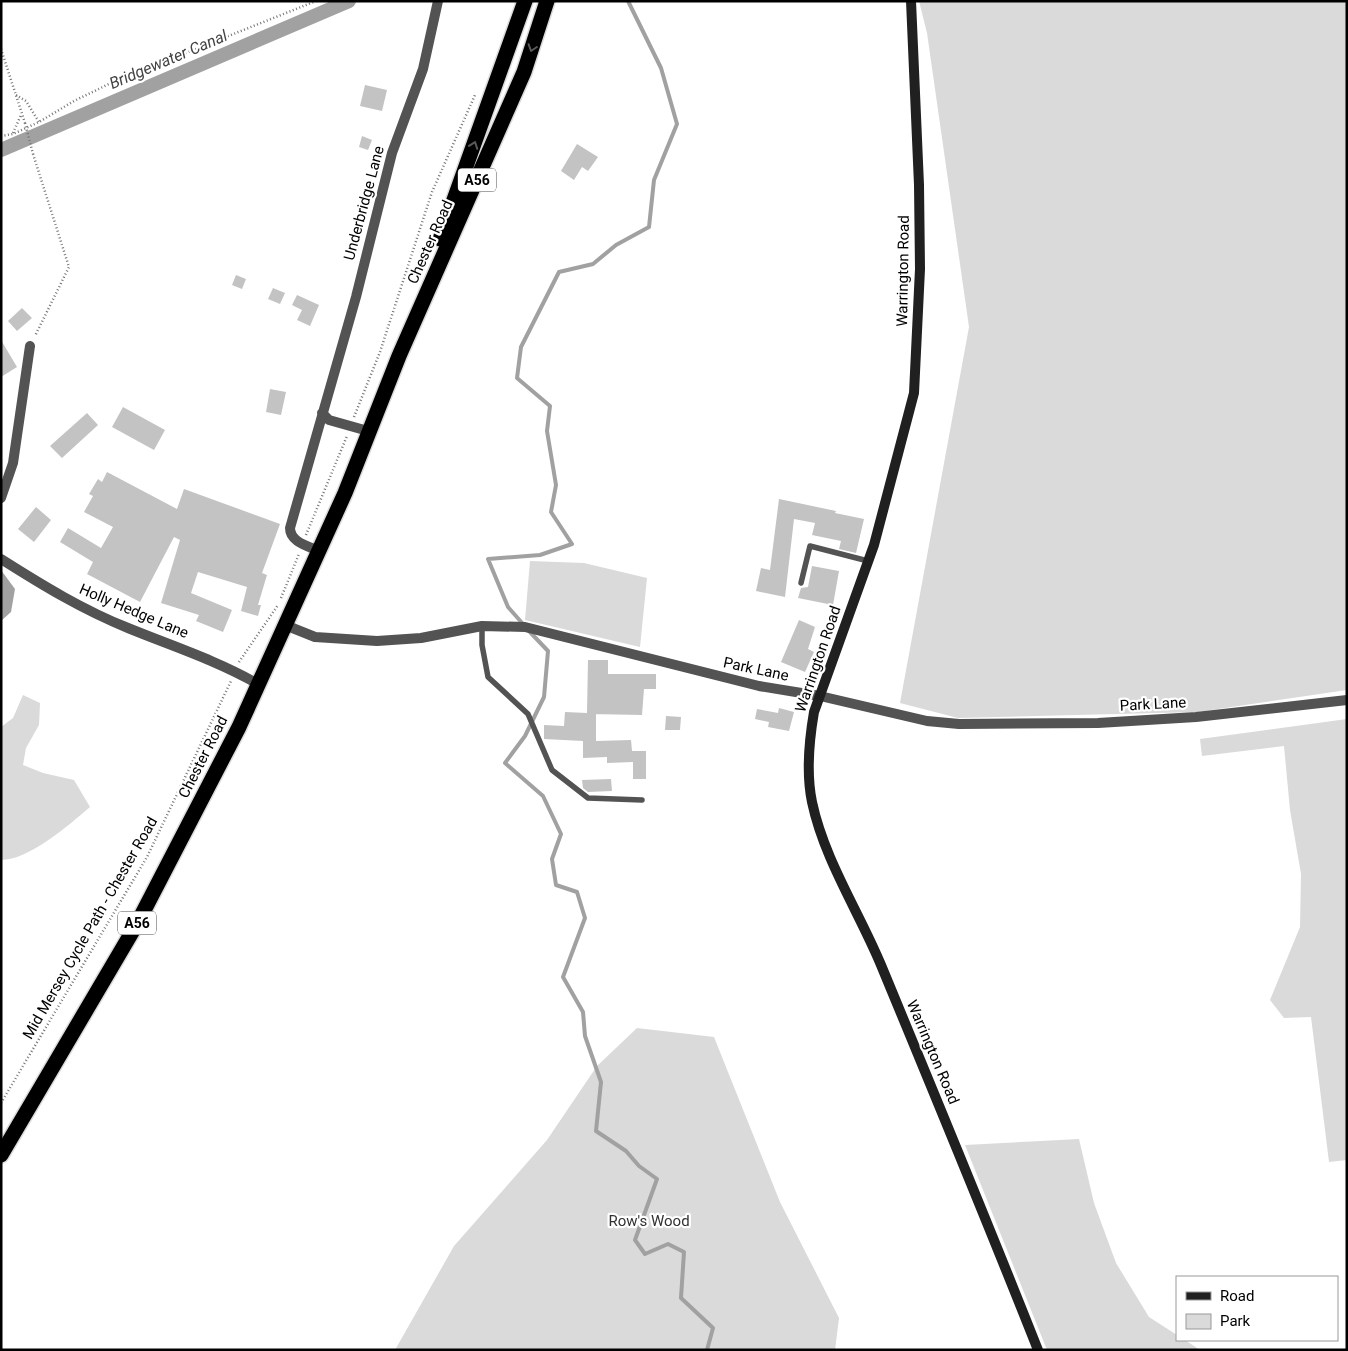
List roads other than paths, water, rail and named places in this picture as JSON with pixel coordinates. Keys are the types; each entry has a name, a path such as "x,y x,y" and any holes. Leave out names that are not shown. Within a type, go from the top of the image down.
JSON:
{"highway":[{"name":"Chester Road","path":"399,356 526,1"},
{"name":"Chester Road","path":"1,1155 138,922 239,727 345,493 399,356 524,72 547,1"}],"street":[{"name":"Underbridge Lane","path":"319,551 296,540 290,533 322,413 356,297 392,153 422,69 438,1"},
{"name":"Warrington Road","path":"911,1 919,185 920,260 914,393 893,476 868,561 814,712 810,739 809,784 815,814 954,1139 1038,1350"},
{"path":"1,498 13,463 30,346"},
{"path":"322,413 330,420 368,431"},
{"name":"Holly Hedge Lane","path":"1,559 78,606 128,628 203,656 258,684"},
{"name":"Park Lane","path":"285,625 315,637 377,641 421,638 482,626 525,627 759,686 820,696 927,721 959,724 1098,723 1186,718 1347,700"}],"lane":[{"path":"801,583 810,546 868,561"},
{"path":"482,626 482,645 488,677 528,714 552,770 588,798 642,800"}],"waterway":[{"name":"Bridgewater Canal","path":"1,150 349,1"},
{"path":"523,624 508,607 488,559 540,555 572,544 551,512 556,485 547,431 550,406 517,378 521,347 559,272 593,264 616,245 649,227 654,180 677,124 661,68 628,1"},
{"path":"529,631 548,651 544,697 525,736 505,763 543,796 561,834 552,859 556,885 577,892 585,918 563,977 583,1012 585,1036 601,1082 596,1131 626,1151 639,1166 657,1179 635,1240 645,1254 668,1244 684,1252 681,1298 713,1328 707,1350"}],"park label":[{"name":"Row's Wood","path":"649,1221"}]}
